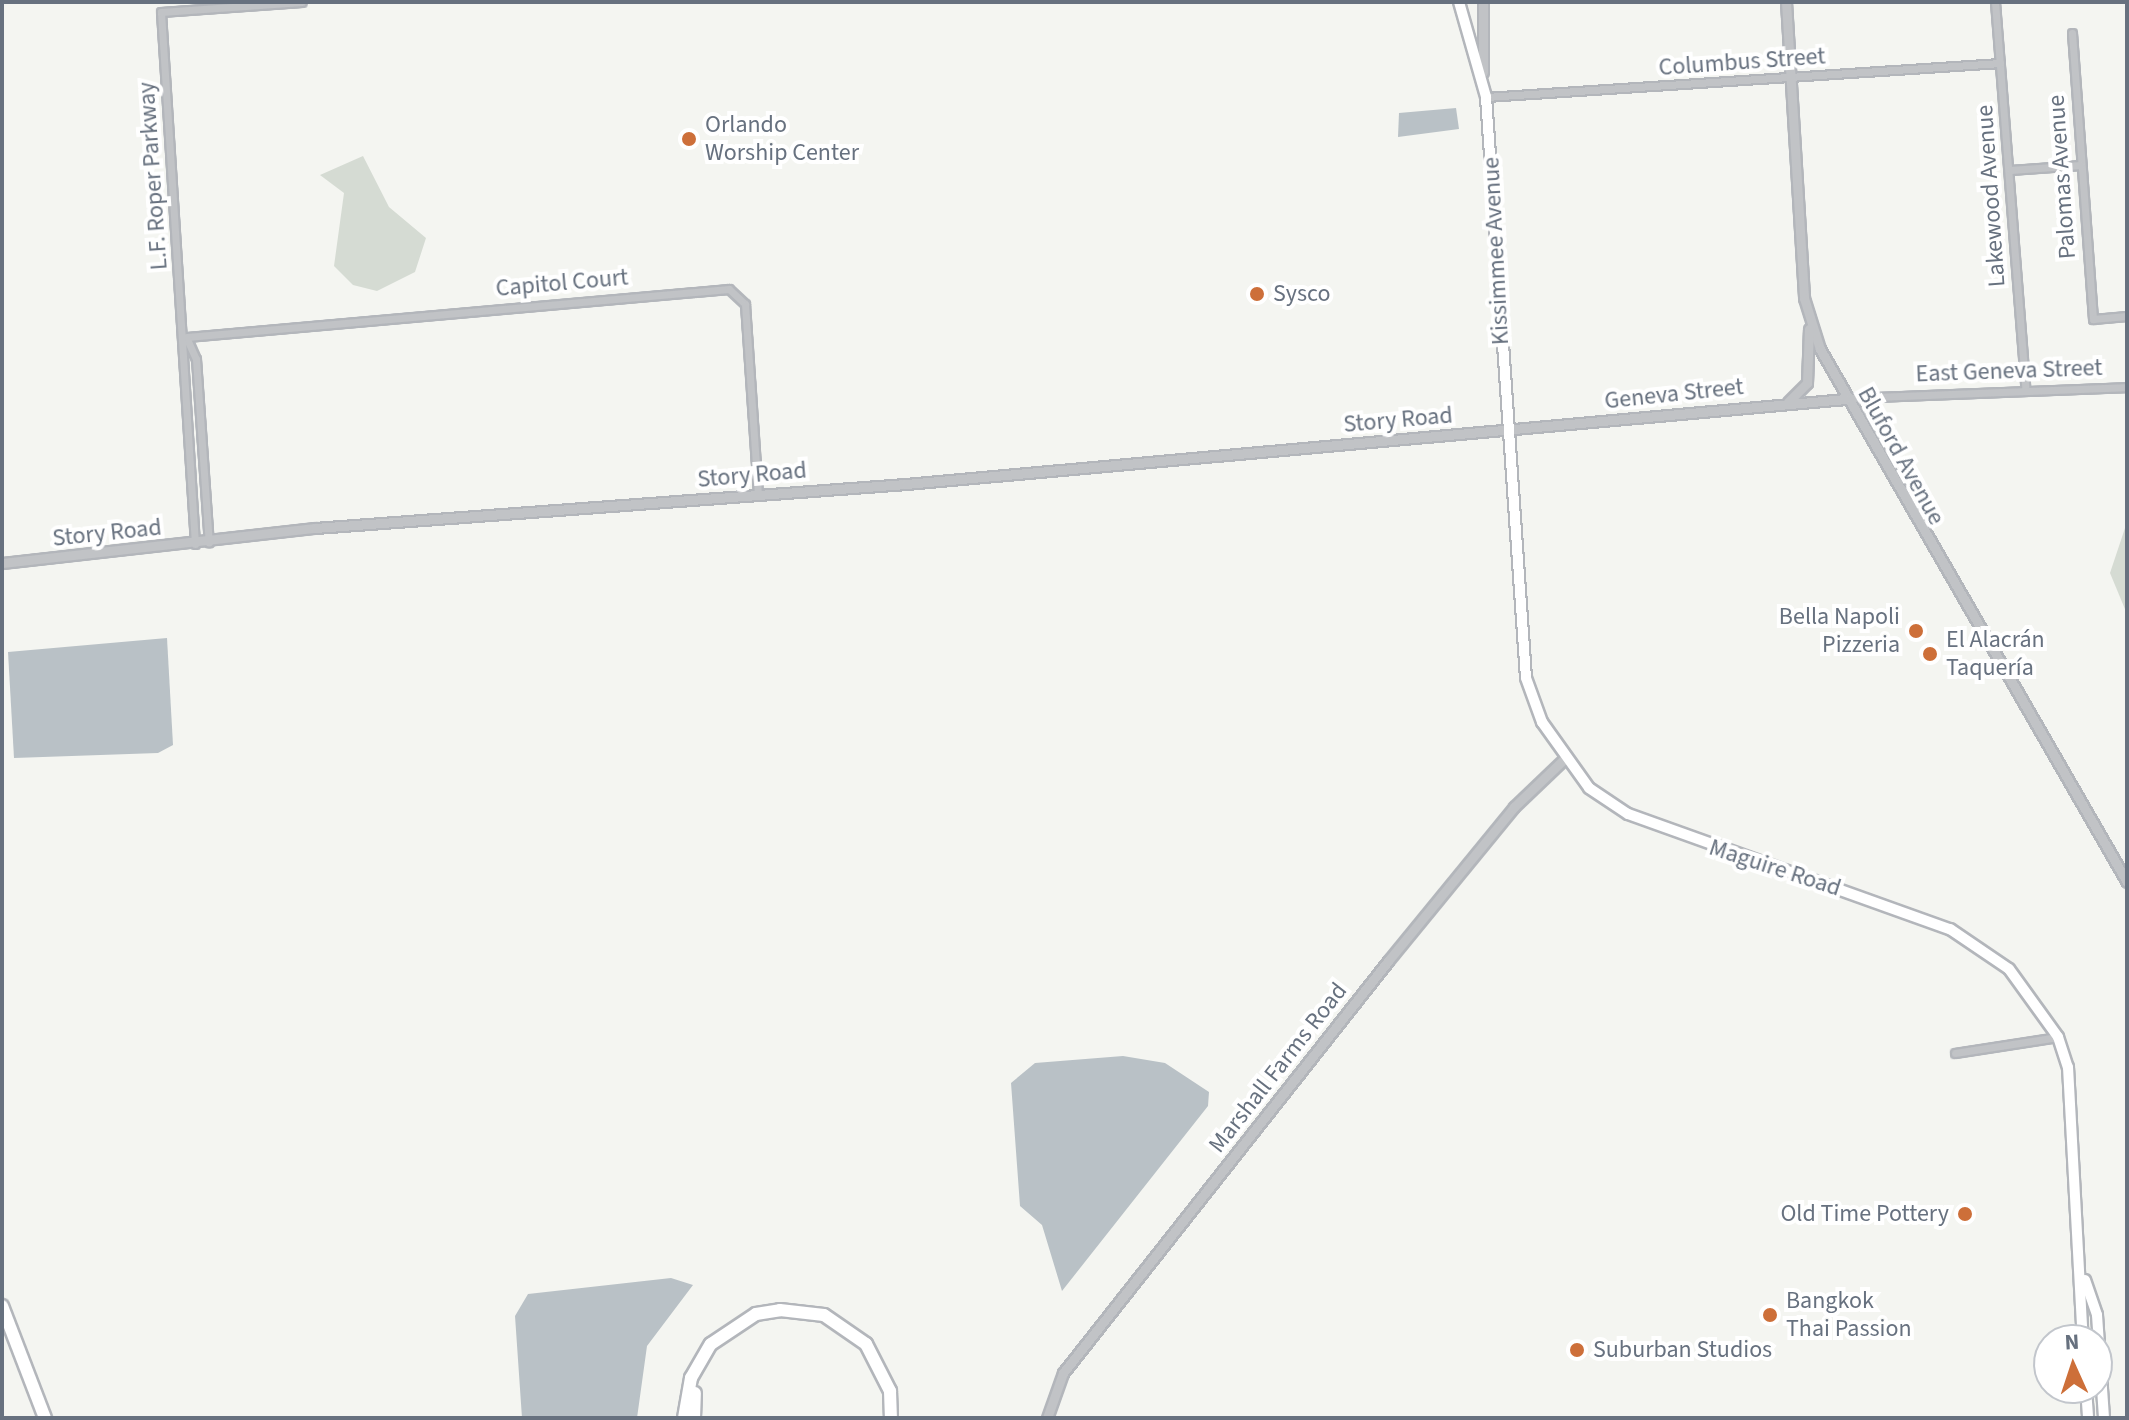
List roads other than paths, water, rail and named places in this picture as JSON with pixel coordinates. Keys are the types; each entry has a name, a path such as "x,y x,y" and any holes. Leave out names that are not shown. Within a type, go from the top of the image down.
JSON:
{"highway":[{"path":"2,1306 45,1418"},
{"path":"684,1418 691,1378 711,1344 756,1314 792,1310 824,1315 866,1344 890,1391 891,1418"},
{"path":"694,1418 698,1381 720,1346 745,1327 785,1317 831,1326 862,1352 880,1383 883,1418"}],"main road":[{"name":"Kissimmee Avenue","path":"1459,2 1483,72 1486,97 1506,430"},
{"name":"Maguire Road","path":"1506,430 1526,678 1564,759 1589,788 1666,832 1970,939 2009,969 2058,1037 2068,1067 2083,1275 2083,1324"},
{"name":"Maguire Road","path":"2083,1275 2097,1315 2104,1418"}],"street":[{"name":"L.F. Roper Parkway","path":"195,544 187,337 161,12 302,2"},
{"name":"Kissimmee Avenue","path":"1483,2 1483,72"},
{"name":"Bluford Avenue","path":"1786,2 1809,321 1845,399 2127,882"},
{"name":"Lakewood Avenue","path":"1995,2 2025,387"},
{"name":"Palomas Avenue","path":"2072,33 2093,319 2127,316"},
{"name":"Columbus Street","path":"1486,97 1791,80 2000,63"},
{"path":"2010,170 2081,165"},
{"name":"Capitol Court","path":"187,337 729,289 745,304 758,494"},
{"path":"1785,403 1807,383 1809,321"},
{"name":"L.F. Roper Parkway","path":"187,337 196,359 209,543"},
{"name":"East Geneva Street","path":"1845,399 2025,387 2127,387"},
{"name":"Geneva Street","path":"1506,430 1845,399"},
{"name":"Story Road","path":"2,563 209,543 315,528 758,494 1506,430"},
{"name":"Marshall Farms Road","path":"1047,1418 1063,1373 1388,961 1514,807 1564,759"},
{"path":"1955,1053 2058,1037"}],"place":[{"name":"Orlando Worship Center","path":"689,139"},
{"name":"Sysco","path":"1257,294"},
{"name":"Bella Napoli Pizzeria","path":"1916,631"},
{"name":"El Alacrán Taquería","path":"1930,654"},
{"name":"Old Time Pottery","path":"1965,1214"},
{"name":"Bangkok Thai Passion","path":"1770,1315"},
{"name":"Suburban Studios","path":"1577,1350"}]}
